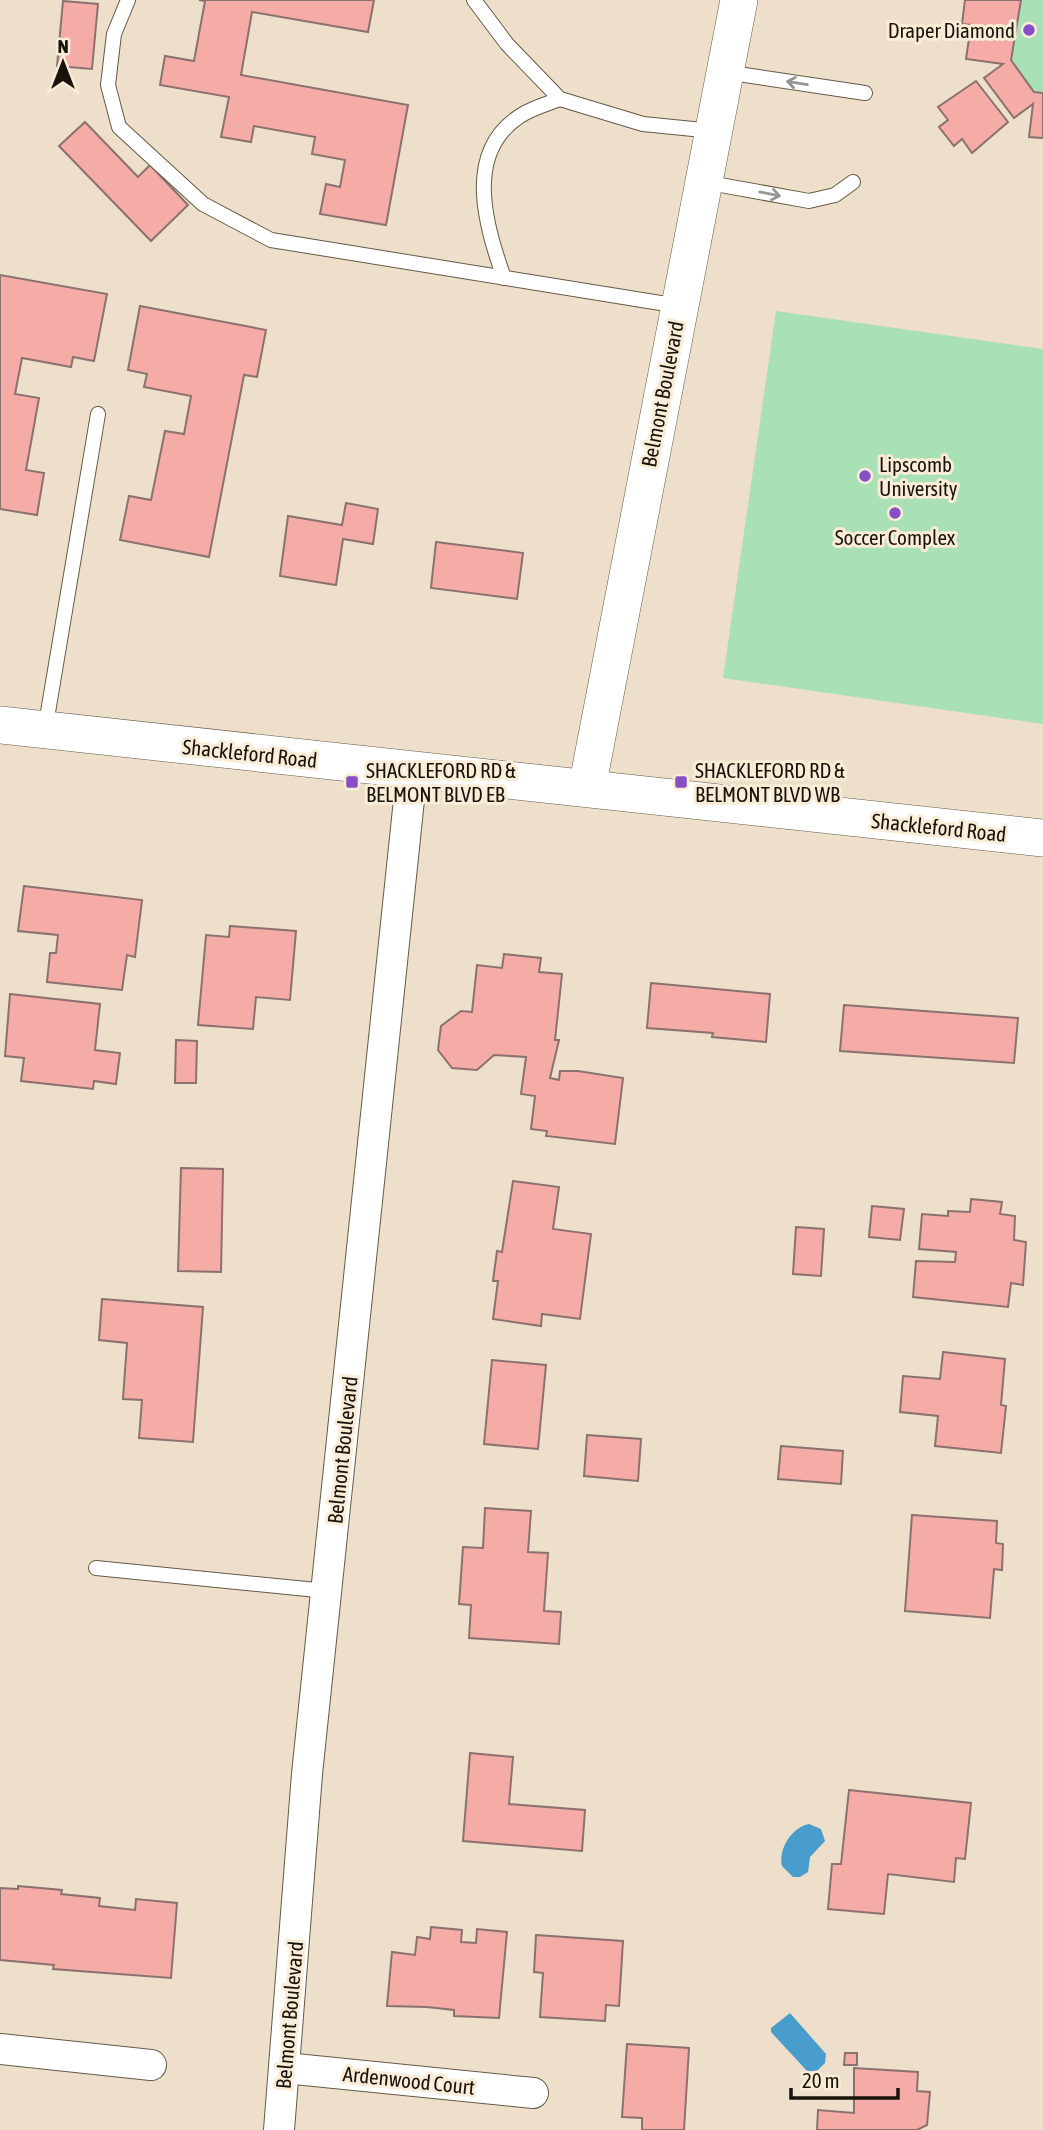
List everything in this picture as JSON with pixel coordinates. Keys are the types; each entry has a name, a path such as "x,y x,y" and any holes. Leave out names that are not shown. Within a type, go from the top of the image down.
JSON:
{"street":[{"name":"Belmont Boulevard","path":"587,788 739,0"},
{"name":"Shackleford Road","path":"0,726 1043,838"},
{"name":"Belmont Boulevard","path":"279,2130 307,1774 412,771"},
{"path":"0,2049 151,2065"},
{"name":"Ardenwood Court","path":"285,2068 533,2093"}],"lane":[{"path":"128,0 114,34 108,85 119,127 203,204 271,240 679,306"},
{"path":"474,0 507,44 560,99 643,124 713,131"},
{"path":"725,72 865,93"},
{"path":"504,278 485,225 482,185 496,139 520,116 560,99"},
{"path":"702,181 808,201 835,195 853,183"},
{"path":"45,731 98,414"},
{"path":"96,1568 327,1591"}],"green space":[{"name":"Draper Diamond","path":"1021,0 1043,0 1043,93 1034,92 1011,60"},
{"name":"Soccer Complex","path":"776,311 1043,349 1043,724 723,678"}],"water":[{"path":"809,1824 821,1829 825,1841 810,1857 808,1872 800,1877 793,1877 782,1866 784,1846 797,1829"},
{"path":"790,2013 826,2054 825,2063 817,2071 807,2071 771,2032 771,2028"}],"building":[{"path":"199,0 374,0 368,32 252,12 241,75 408,105 386,225 320,214 326,184 340,187 345,160 312,154 315,137 254,126 251,142 221,137 229,97 160,85 165,56 194,61 205,1"},
{"path":"965,0 1021,0 1011,60 1034,92 1043,93 1043,138 1029,137 1033,104 1014,118 984,78 1003,64 966,59 971,25 962,24"},
{"path":"63,1 98,4 92,69 57,66"},
{"path":"976,81 1008,122 972,153 962,139 954,146 939,127 948,120 938,107"},
{"path":"85,122 138,177 150,165 188,205 151,241 59,146"},
{"path":"0,275 107,294 94,361 73,357 71,367 22,358 15,394 39,398 26,470 44,473 37,515 0,509"},
{"path":"140,306 266,330 257,377 244,375 209,557 120,540 129,496 151,500 165,431 184,434 191,396 144,387 147,374 128,370"},
{"path":"346,503 378,509 373,544 343,539 336,585 280,576 288,516 342,525"},
{"path":"436,542 523,553 517,599 431,588"},
{"path":"24,886 142,900 135,957 127,955 122,990 47,982 50,953 56,953 58,935 18,931"},
{"path":"230,926 296,931 290,1000 256,997 253,1029 198,1025 206,935 229,937"},
{"path":"504,954 541,958 539,972 562,974 555,1040 559,1040 550,1078 559,1080 560,1071 578,1071 623,1078 615,1144 546,1136 547,1131 531,1129 535,1096 521,1094 526,1057 494,1055 477,1070 452,1068 438,1050 441,1026 461,1011 472,1012 477,965 502,968"},
{"path":"651,983 770,994 766,1042 712,1037 713,1033 647,1028"},
{"path":"10,994 100,1004 95,1050 120,1053 116,1084 94,1081 93,1089 21,1081 24,1058 5,1056"},
{"path":"844,1005 1018,1018 1014,1063 840,1051"},
{"path":"176,1040 197,1041 196,1083 175,1083"},
{"path":"181,1168 223,1169 221,1272 178,1271"},
{"path":"513,1181 559,1187 553,1229 591,1234 580,1319 542,1314 541,1326 493,1319 498,1281 493,1281 497,1251 502,1252"},
{"path":"971,1199 1002,1202 1000,1214 1015,1216 1014,1240 1026,1242 1023,1285 1011,1283 1008,1307 913,1297 916,1261 955,1262 956,1252 919,1249 922,1214 948,1216 948,1211 970,1212"},
{"path":"872,1206 904,1209 900,1240 869,1237"},
{"path":"796,1227 824,1229 821,1276 793,1274"},
{"path":"102,1299 203,1307 193,1442 139,1438 142,1400 123,1399 127,1343 99,1340"},
{"path":"943,1352 1005,1359 1001,1405 1006,1406 1001,1453 935,1446 938,1416 900,1412 903,1376 940,1379"},
{"path":"492,1360 546,1365 538,1449 484,1444"},
{"path":"587,1435 641,1439 638,1481 584,1476"},
{"path":"781,1446 843,1451 841,1484 778,1479"},
{"path":"485,1508 531,1511 528,1552 548,1553 544,1611 561,1612 559,1644 469,1638 471,1605 459,1604 463,1547 483,1548"},
{"path":"912,1515 997,1521 996,1543 1003,1544 1002,1570 994,1569 990,1618 905,1611"},
{"path":"470,1753 513,1757 509,1804 585,1810 582,1851 463,1841"},
{"path":"849,1790 971,1803 965,1859 956,1858 954,1882 888,1874 884,1914 828,1909 832,1864 841,1864"},
{"path":"18,1886 62,1890 61,1894 100,1898 99,1906 135,1910 136,1899 177,1903 171,1978 53,1969 54,1965 0,1960 0,1888 18,1889"},
{"path":"431,1927 462,1930 461,1942 476,1943 477,1929 507,1932 499,2018 454,2016 454,2010 427,2007 387,2006 392,1952 415,1955 417,1937 430,1939"},
{"path":"536,1935 623,1941 619,2006 606,2005 605,2021 540,2017 543,1973 534,1972"},
{"path":"627,2044 689,2048 684,2130 642,2130 642,2118 622,2117"},
{"path":"845,2053 857,2053 857,2065 844,2065"},
{"path":"854,2068 918,2072 917,2091 930,2092 927,2125 917,2130 817,2130 818,2110 854,2113"}],"place":[{"name":"Draper Diamond","path":"1029,30"},
{"name":"Lipscomb University","path":"865,476"},
{"name":"Soccer Complex","path":"895,513"},
{"name":"SHACKLEFORD RD & BELMONT BLVD EB","path":"352,782"},
{"name":"SHACKLEFORD RD & BELMONT BLVD WB","path":"681,782"}]}
